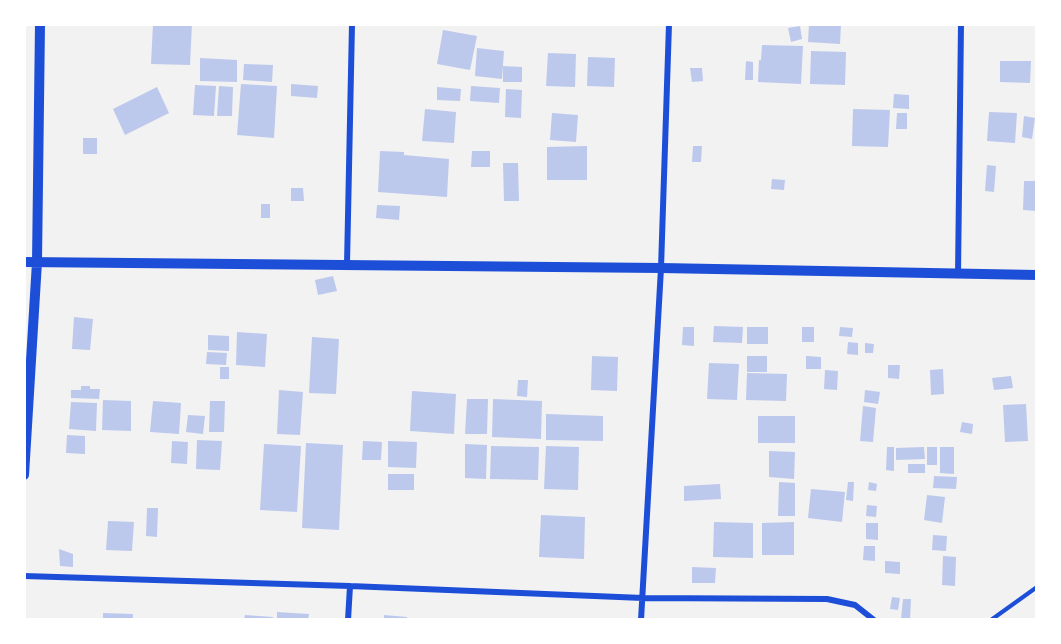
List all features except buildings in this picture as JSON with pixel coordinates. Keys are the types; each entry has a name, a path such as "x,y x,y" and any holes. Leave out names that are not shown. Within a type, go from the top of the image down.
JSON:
{"street":[{"path":"24,475 37,262 40,24"},
{"path":"347,264 352,24"},
{"path":"641,620 661,268 669,24"},
{"path":"958,274 961,24"},
{"path":"24,262 661,268 1037,276"},
{"path":"24,576 643,598 827,599 855,605 874,620"},
{"path":"348,620 350,586"}],"path":[{"path":"991,620 1037,587"}]}
